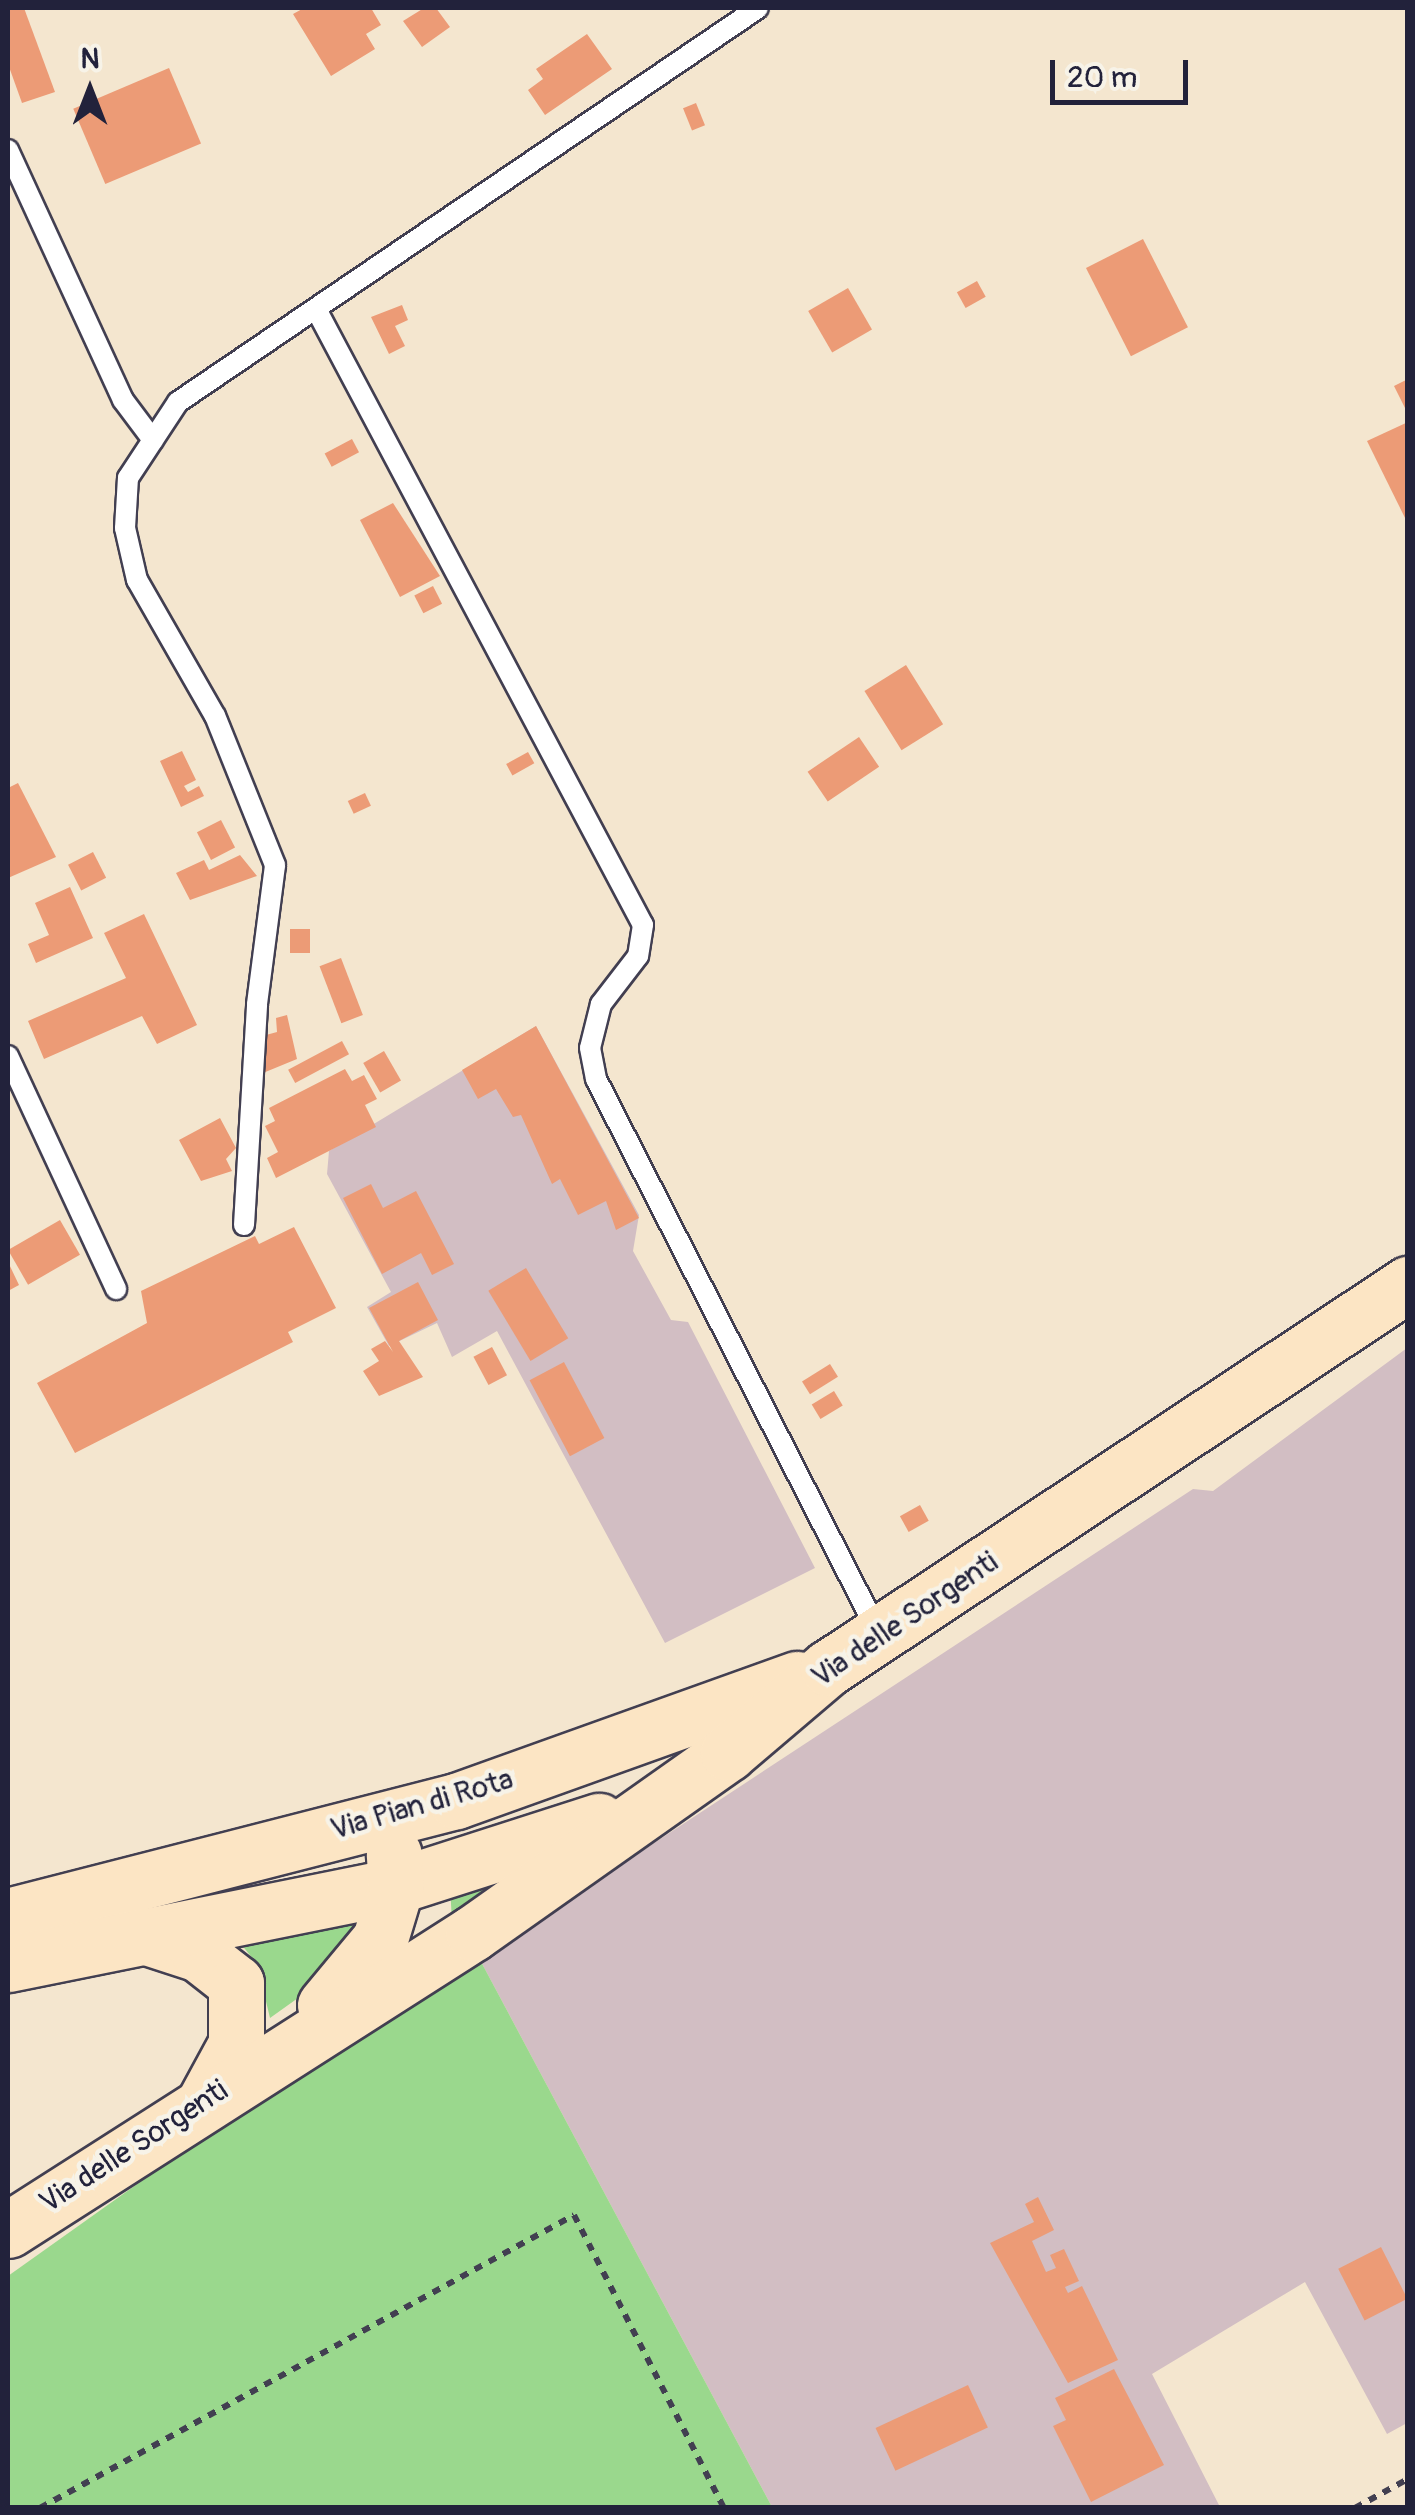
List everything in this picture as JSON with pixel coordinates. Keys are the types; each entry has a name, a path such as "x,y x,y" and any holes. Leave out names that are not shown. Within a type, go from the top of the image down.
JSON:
{"main road":[{"name":"Via delle Sorgenti","path":"8,2230 260,2064 412,1970 728,1753 828,1668 1408,1284"},
{"name":"Via Pian di Rota","path":"8,1916 456,1801 828,1668"},
{"path":"8,1964 411,1882 650,1805"},
{"path":"392,1815 421,1858 411,1882 424,1945 412,1970"},
{"name":"Via delle Sorgenti","path":"260,2064 369,1957 411,1882"},
{"path":"147,1937 198,1954 236,1983 236,2044 202,2104"}],"lane":[{"path":"244,1225 257,1004 275,865 215,716 137,580 124,528 128,478 178,402 758,8"},
{"path":"8,150 114,384 153,440"},
{"path":"316,309 643,924 638,956 601,1004 590,1048 596,1079 879,1633"},
{"path":"8,1056 116,1289"}],"path":[{"path":"40,2508 574,2215 724,2508"},
{"path":"1355,2508 1408,2480"}],"shaded area":[{"path":"536,1026 639,1215 633,1251 671,1320 688,1322 815,1568 665,1643 497,1331 452,1357 437,1323 389,1346 367,1307 391,1292 327,1174 329,1151"},
{"path":"1407,1348 1407,2423 1387,2434 1305,2282 1152,2374 1220,2507 772,2507 479,1958 1193,1489 1213,1491"}],"green space":[{"path":"555,1848 452,1923 450,1884"},
{"path":"351,1907 361,1923 319,1983 270,2018 257,1964 237,1939"},
{"path":"462,1953 479,1958 772,2507 8,2507 8,2276"}],"building":[{"path":"8,8 24,8 55,92 22,103 8,64"},
{"path":"304,8 371,8 381,25 366,34 375,49 331,76 293,14"},
{"path":"424,8 436,8 450,27 422,47 403,21"},
{"path":"587,34 612,69 545,115 528,90 543,79 536,69"},
{"path":"169,68 201,143 105,184 73,109"},
{"path":"696,103 705,125 692,130 683,108"},
{"path":"1143,239 1188,327 1131,356 1086,268"},
{"path":"977,281 986,297 966,308 957,292"},
{"path":"848,288 872,330 832,353 808,311"},
{"path":"402,305 408,320 395,326 405,346 389,354 371,317"},
{"path":"1408,379 1408,414 1394,386"},
{"path":"1408,422 1408,524 1367,441"},
{"path":"352,439 359,452 332,467 325,454"},
{"path":"393,503 440,576 400,597 360,520"},
{"path":"433,586 442,604 423,613 414,596"},
{"path":"906,665 943,724 902,750 864,691"},
{"path":"859,737 879,767 828,802 808,772"},
{"path":"182,751 196,780 184,786 188,792 199,786 204,796 181,807 160,761"},
{"path":"528,752 534,763 512,775 506,764"},
{"path":"18,783 56,857 8,878 8,788"},
{"path":"365,793 371,806 354,814 348,801"},
{"path":"221,820 235,848 211,860 197,832"},
{"path":"93,852 106,878 81,891 68,865"},
{"path":"240,855 257,876 190,900 176,873 204,860 209,870"},
{"path":"70,887 93,938 36,963 28,944 49,935 35,903"},
{"path":"144,914 197,1025 157,1044 142,1016 44,1059 28,1021 126,978 104,933"},
{"path":"290,929 310,929 310,953 290,953"},
{"path":"341,958 363,1015 341,1023 320,966"},
{"path":"287,1015 297,1059 263,1073 266,1035 277,1032 276,1018"},
{"path":"536,1026 639,1218 616,1230 606,1201 578,1215 560,1179 552,1184 521,1115 513,1117 496,1089 478,1099 462,1070"},
{"path":"342,1041 349,1054 295,1083 288,1070"},
{"path":"384,1051 401,1080 380,1092 363,1063"},
{"path":"345,1069 352,1081 364,1075 377,1099 365,1105 376,1127 276,1178 267,1158 278,1152 265,1126 275,1121 269,1108"},
{"path":"220,1118 236,1148 226,1159 232,1171 201,1181 179,1140"},
{"path":"371,1184 383,1208 416,1191 454,1264 432,1275 421,1253 382,1274 343,1198"},
{"path":"60,1220 80,1255 28,1285 8,1250"},
{"path":"294,1227 336,1308 288,1332 293,1342 75,1453 37,1383 147,1323 141,1291 255,1236 259,1244"},
{"path":"8,1262 19,1285 8,1291"},
{"path":"526,1268 568,1338 531,1361 488,1291"},
{"path":"418,1282 438,1320 399,1341 423,1377 379,1396 363,1371 379,1361 371,1349 385,1341 393,1352 369,1308"},
{"path":"492,1347 507,1375 488,1385 473,1357"},
{"path":"564,1362 604,1438 570,1456 530,1380"},
{"path":"830,1364 838,1377 810,1394 802,1381"},
{"path":"834,1391 843,1406 820,1419 812,1404"},
{"path":"920,1505 929,1521 909,1532 900,1516"},
{"path":"1038,2197 1054,2230 1032,2241 1046,2272 1056,2268 1050,2255 1064,2249 1079,2281 1065,2287 1068,2293 1082,2286 1118,2360 1068,2383 990,2243 1034,2222 1025,2204"},
{"path":"1381,2247 1407,2299 1365,2320 1338,2269"},
{"path":"1114,2369 1164,2465 1091,2502 1053,2426 1066,2420 1055,2398"},
{"path":"968,2385 988,2428 895,2471 876,2428"}]}
